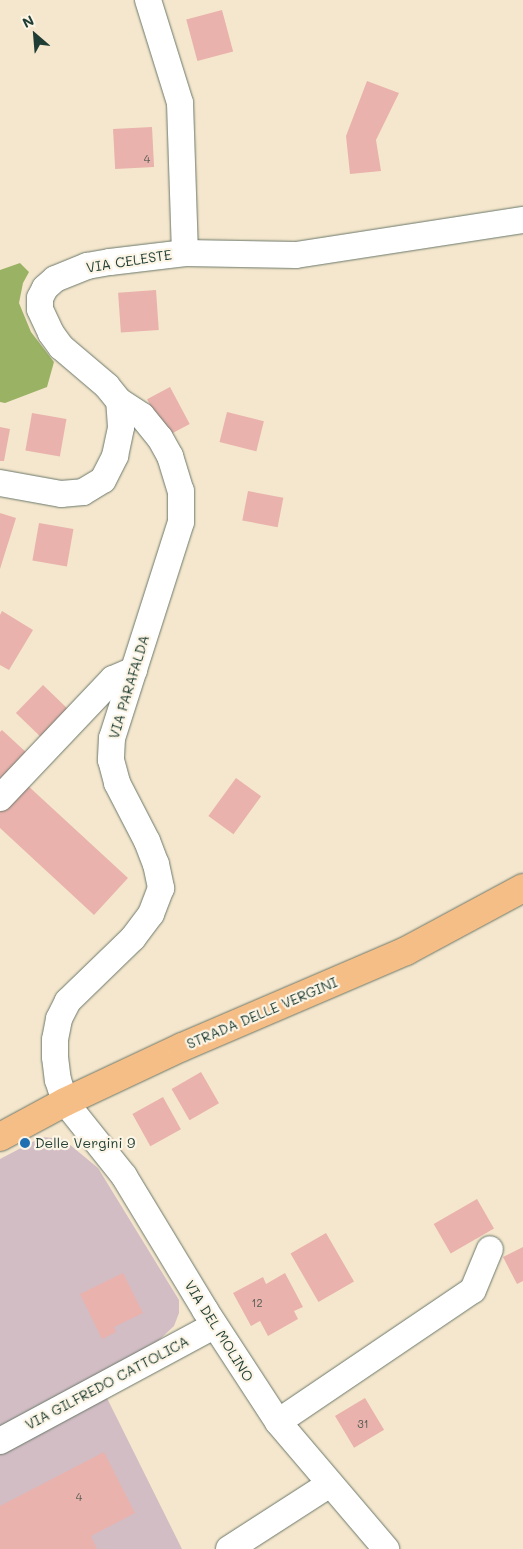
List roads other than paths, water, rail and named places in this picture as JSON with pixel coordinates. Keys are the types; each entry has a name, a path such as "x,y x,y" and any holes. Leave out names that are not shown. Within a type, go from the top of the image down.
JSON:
{"main road":[{"name":"STRADA DELLE VERGINI","path":"0,1137 65,1102 182,1047 406,951 523,888"}],"street":[{"path":"148,0 180,103 185,253"},
{"name":"VIA CELESTE","path":"120,401 107,386 73,360 51,333 40,310 40,298 44,288 55,279 87,266 185,253 296,255 523,220"},
{"path":"0,483 72,494 95,487 103,480 115,456 121,427 120,401"},
{"name":"VIA PARAFALDA","path":"65,1102 58,1080 54,1057 55,1040 62,1013 68,1001 133,938 151,914 160,888 153,856 117,783 111,760 112,738 177,537 181,522 182,505 177,474 160,438 142,416 120,401"},
{"path":"0,798 114,679 134,670"},
{"name":"VIA DEL MOLINO","path":"65,1102 124,1176 214,1326 278,1422 386,1549"},
{"path":"278,1422 473,1290 490,1249"},
{"name":"VIA GILFREDO CATTOLICA","path":"0,1441 214,1326"},
{"path":"229,1549 330,1484"}],"place":[{"name":"Delle Vergini 9","path":"25,1143"}]}
